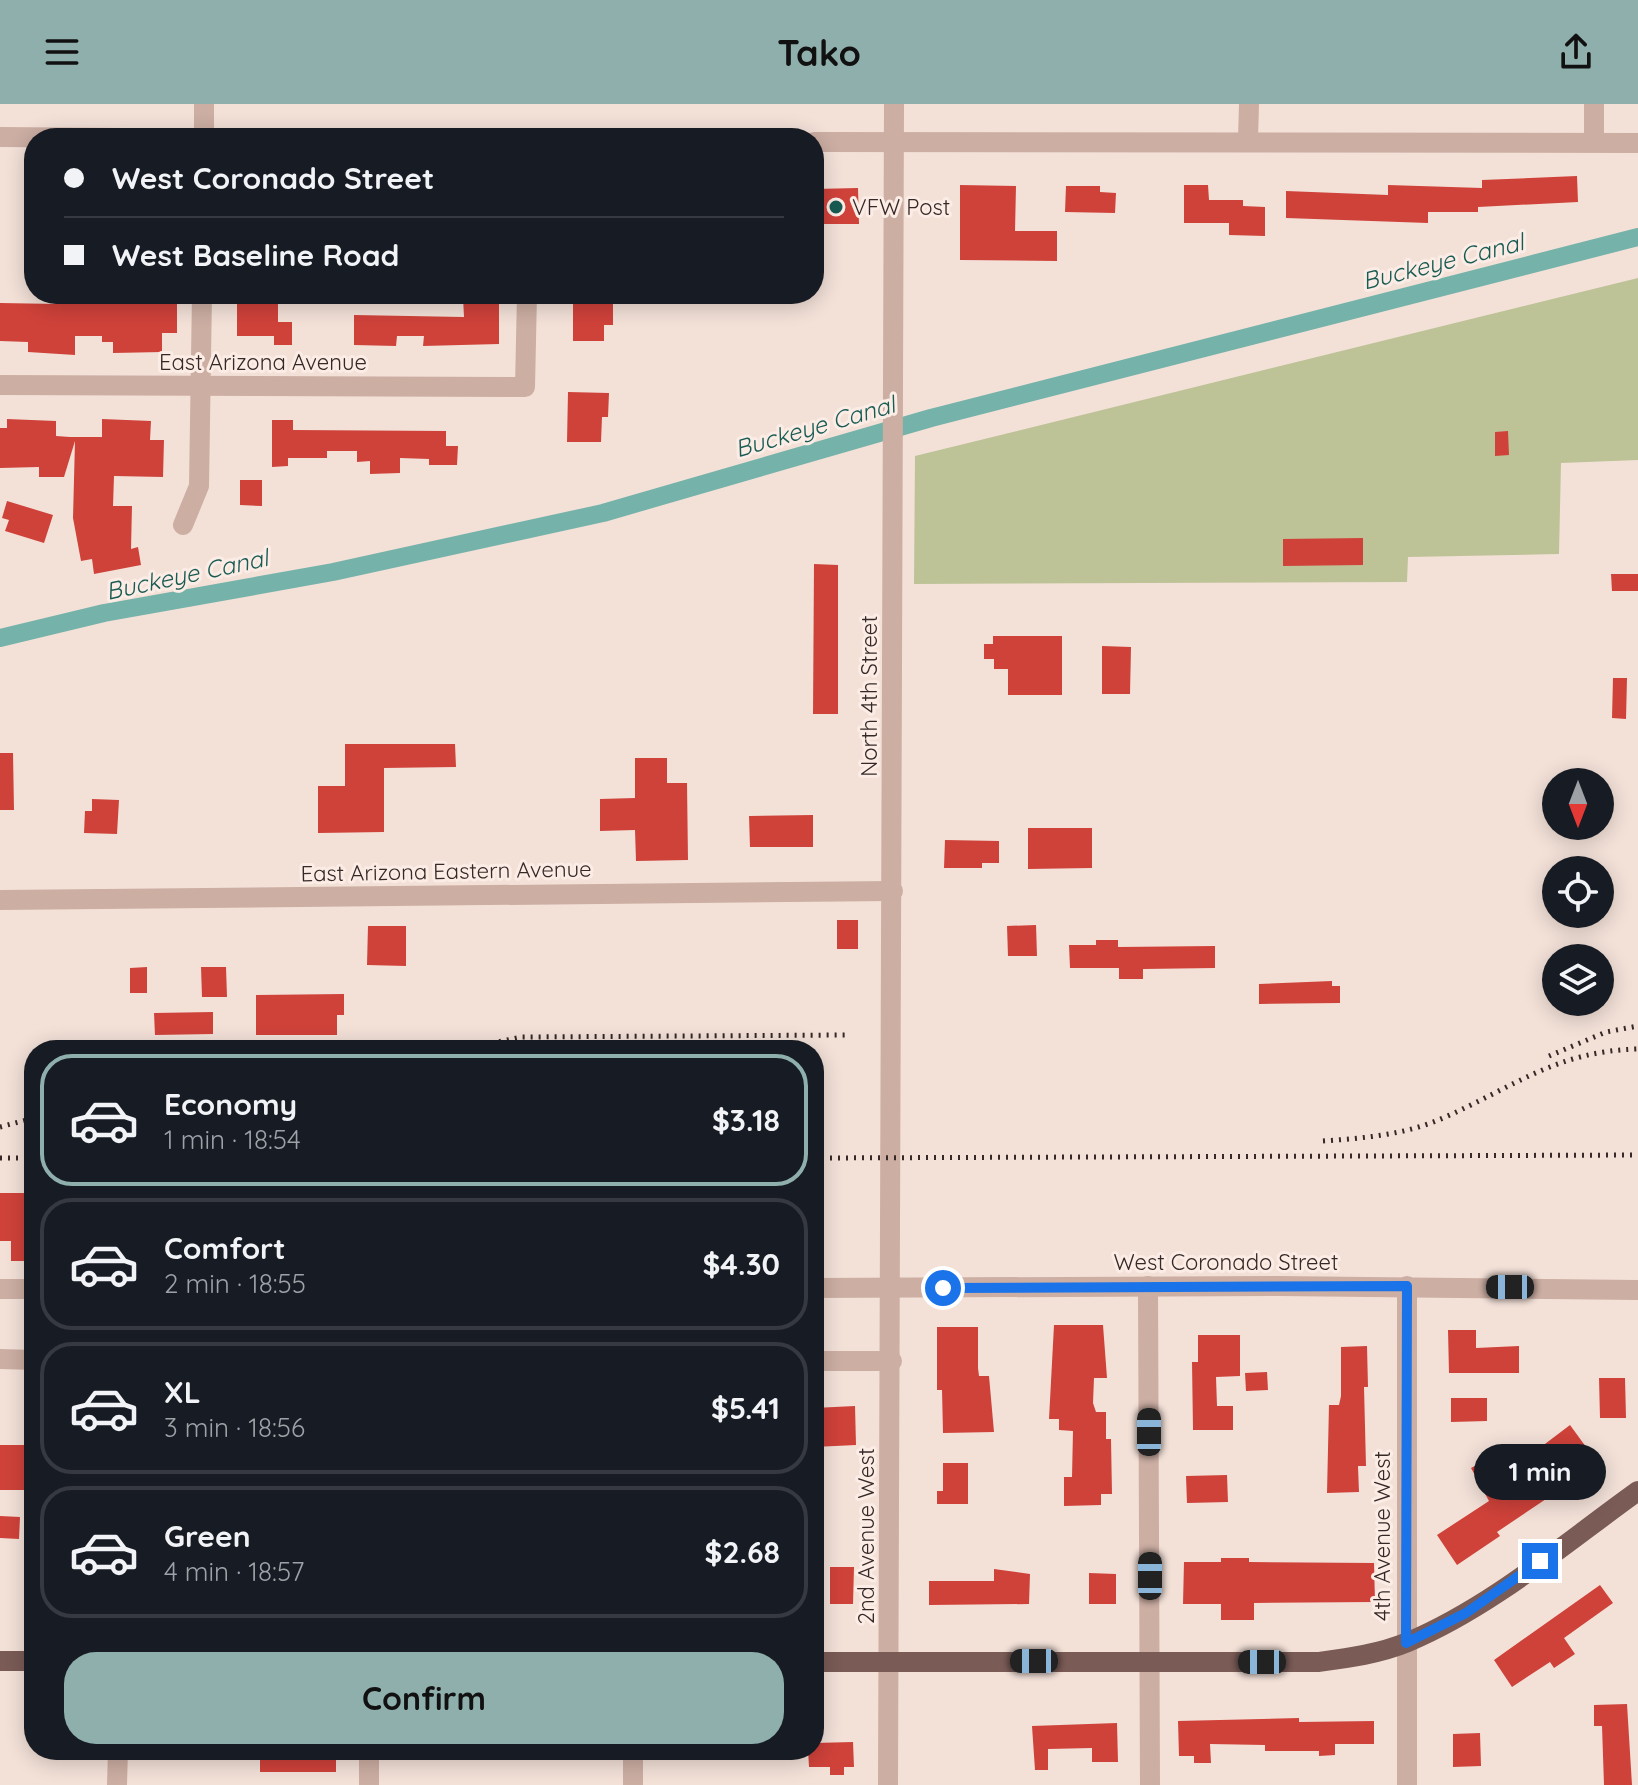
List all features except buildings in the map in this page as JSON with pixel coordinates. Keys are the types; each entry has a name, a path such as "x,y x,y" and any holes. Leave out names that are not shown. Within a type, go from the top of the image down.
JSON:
{"main road":[{"path":"824,1662 1318,1662 1362,1656 1406,1643 1466,1613 1638,1491"},
{"path":"0,1661 24,1661"}],"street":[{"path":"204,104 204,128"},
{"name":"North 4th Street","path":"891,1288 894,104"},
{"path":"1248,140 1249,104"},
{"path":"1594,104 1594,142"},
{"path":"0,137 24,137"},
{"path":"824,142 1248,140 1638,143"},
{"path":"183,525 199,486 202,304"},
{"name":"East Arizona Avenue","path":"0,385 525,387 527,304"},
{"name":"East Arizona Eastern Avenue","path":"0,900 893,891"},
{"path":"1148,1286 1150,1785"},
{"name":"West Coronado Street","path":"824,1288 1407,1286 1638,1290"},
{"name":"4th Avenue West","path":"1407,1286 1407,1785"},
{"name":"2nd Avenue West","path":"888,1785 891,1288"},
{"path":"0,1289 24,1289"},
{"path":"0,1359 24,1360"},
{"path":"824,1361 892,1361"},
{"path":"117,1785 118,1760"},
{"path":"369,1760 369,1785"},
{"path":"633,1760 633,1785"}],"green space":[{"path":"1638,278 1638,460 1561,463 1559,554 1408,557 1407,582 914,584 915,456"}],"waterway":[{"name":"Buckeye Canal","path":"0,638 104,613 333,572 603,513 931,418 1638,237"}],"railway":[{"path":"1549,1056 1606,1032 1638,1026"},
{"path":"507,1040 521,1037 846,1035"},
{"path":"1323,1141 1369,1137 1414,1128 1443,1118 1559,1064 1609,1051 1638,1049"},
{"path":"0,1127 24,1121"},
{"path":"824,1158 1638,1155"},
{"path":"0,1158 24,1158"}],"place":[{"name":"VFW Post","path":"836,207"}],"route":[{"path":"943,1288 1407,1286 1406,1643 1466,1613 1540,1561"}]}
